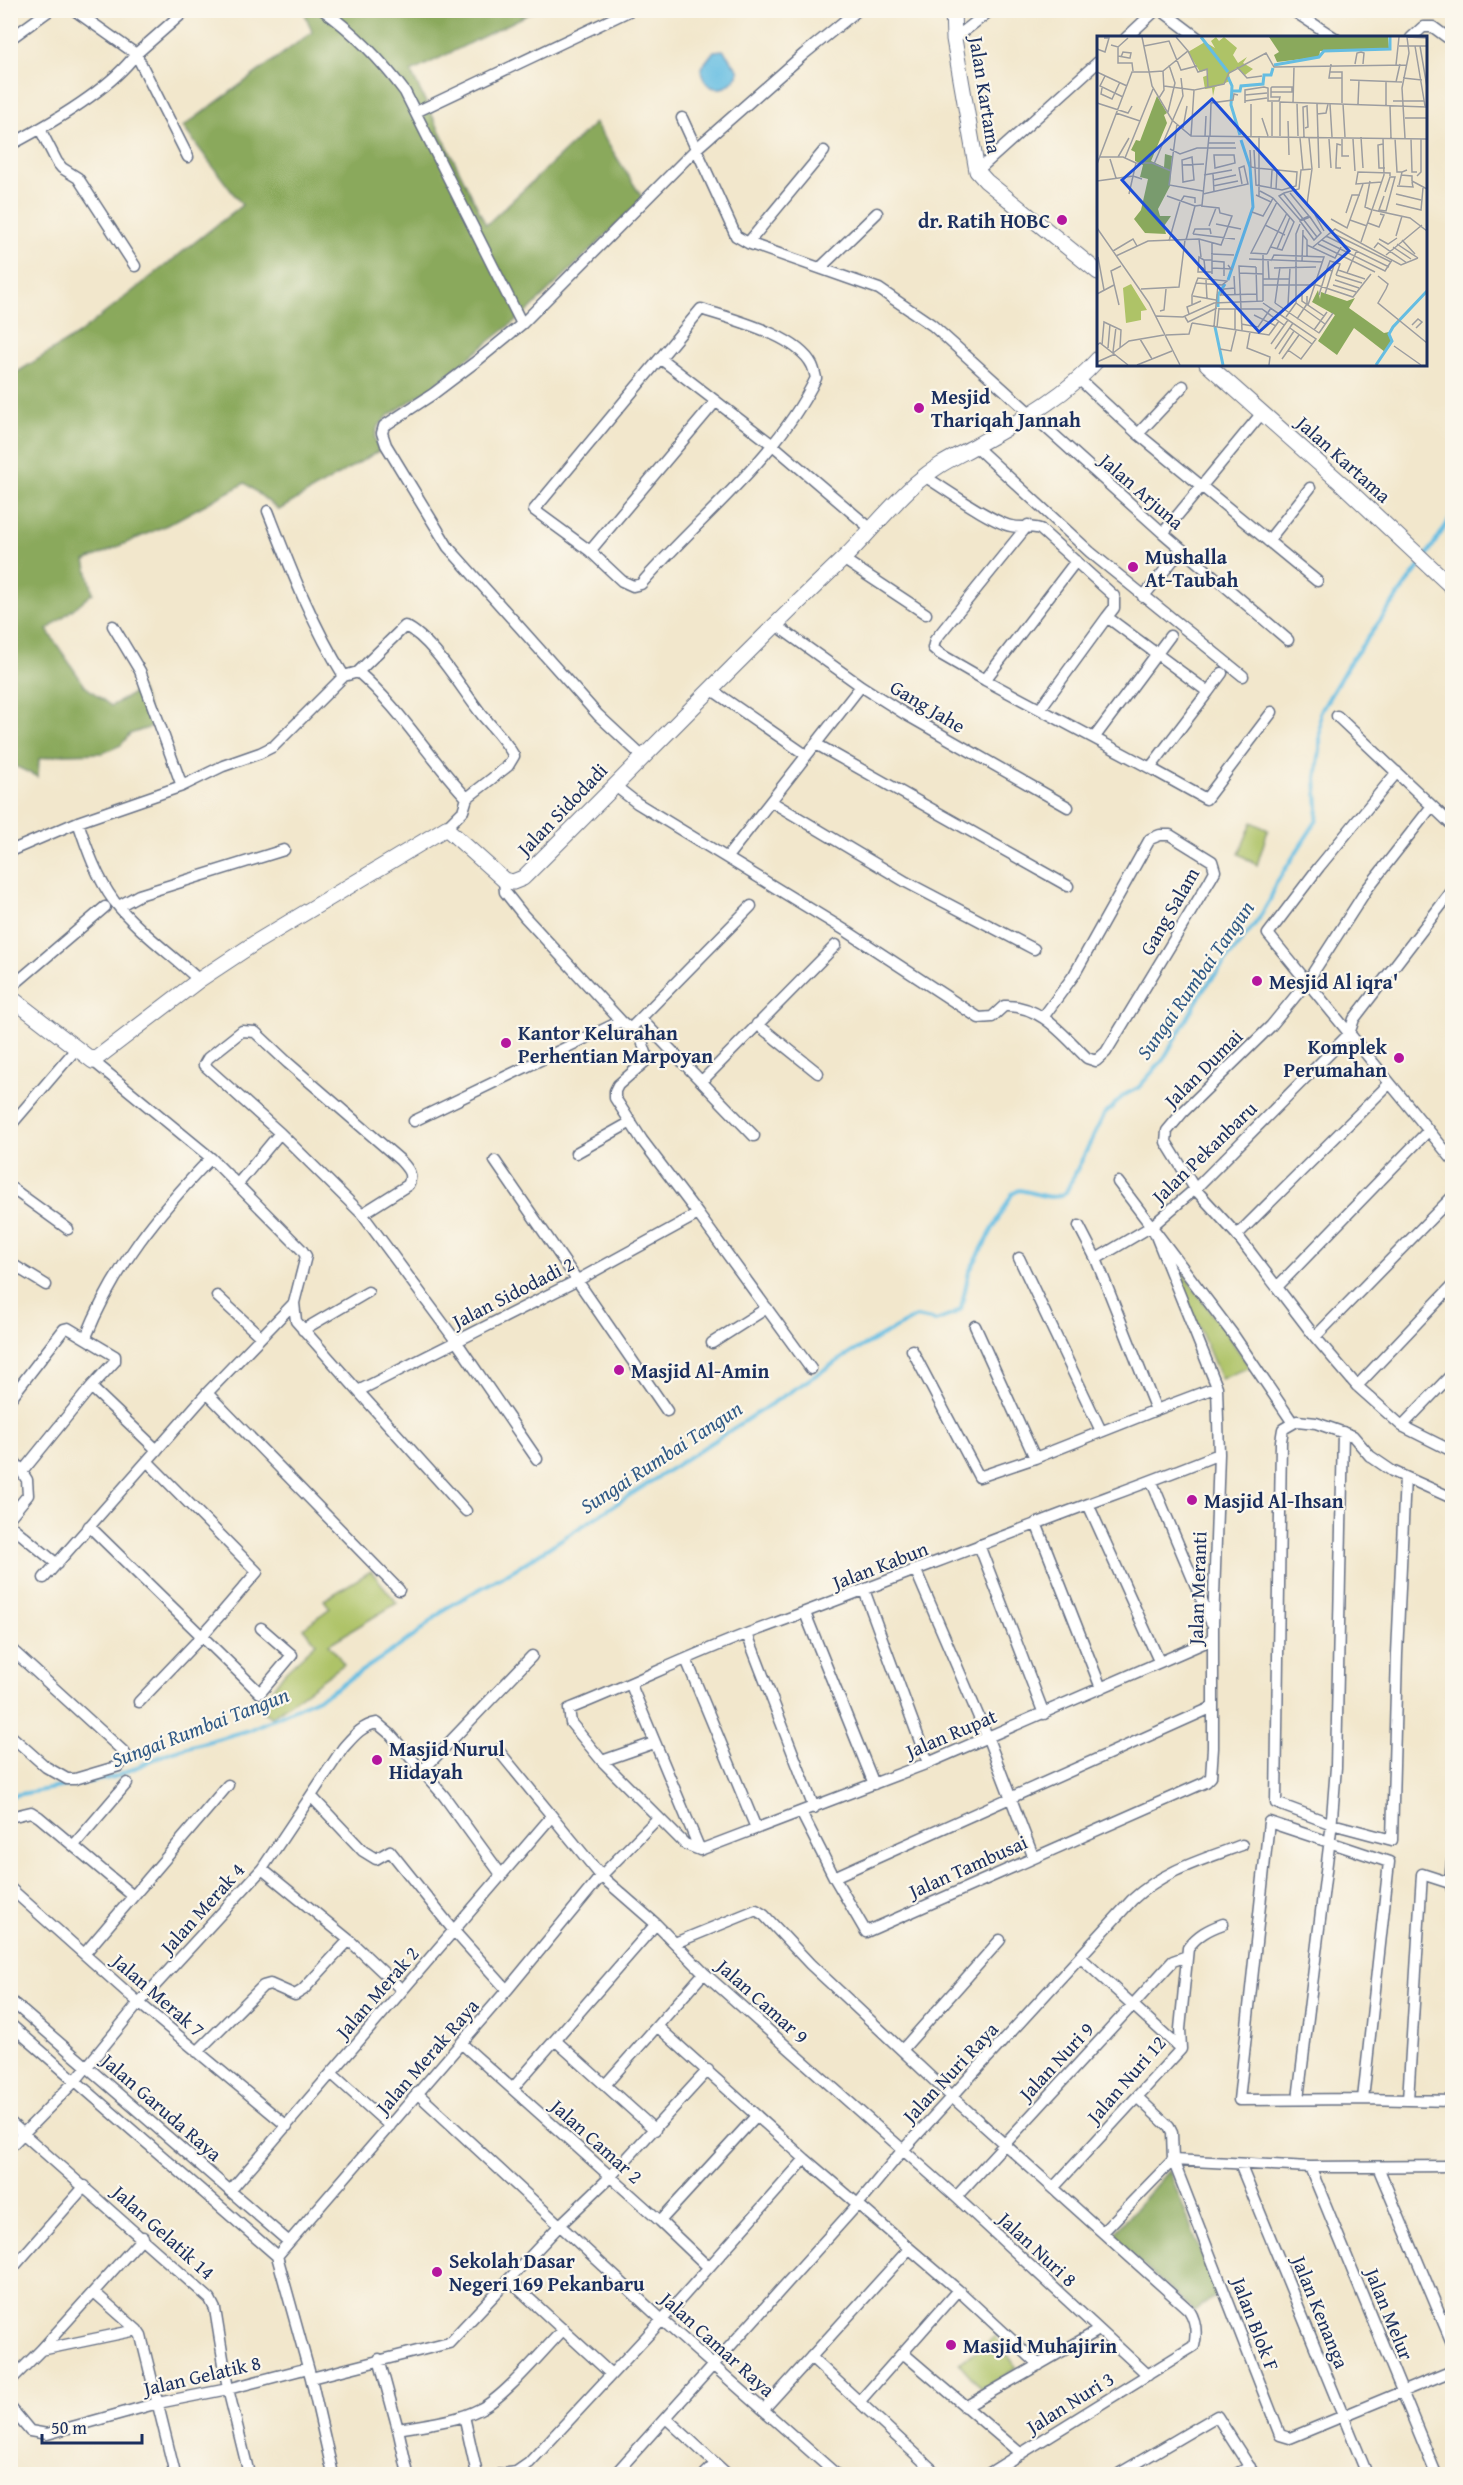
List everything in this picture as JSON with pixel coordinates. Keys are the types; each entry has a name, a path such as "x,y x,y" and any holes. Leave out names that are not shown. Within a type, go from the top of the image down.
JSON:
{"street":[{"path":"10,39 50,10"},
{"path":"74,10 136,54 188,157"},
{"path":"10,145 40,129 126,67 136,54 173,19 186,10"},
{"path":"323,10 345,26 391,73 405,92 522,324"},
{"path":"416,112 631,10"},
{"path":"643,757 598,715 448,547 386,445 382,433 384,426 433,394 522,324 697,148 858,10"},
{"name":"Jalan Kartama","path":"952,10 954,39 977,171 986,181 1097,271"},
{"path":"954,39 991,10"},
{"path":"1128,36 1156,10"},
{"path":"1161,10 1195,36"},
{"path":"1292,10 1332,36"},
{"path":"1413,36 1423,27 1433,27 1452,41"},
{"path":"977,171 1097,63"},
{"path":"682,118 733,231 748,243 824,151"},
{"path":"40,129 57,162 78,178 135,266"},
{"path":"820,268 877,213"},
{"name":"Jalan Arjuna","path":"748,243 879,289 932,325 1162,533 1288,640"},
{"path":"701,309 753,326 787,341 812,364 816,378 808,395 774,446 641,584 633,586 622,581 590,551 534,510 701,309"},
{"path":"661,359 774,446 870,528"},
{"name":"Jalan Sidodadi","path":"504,880 513,882 523,878 924,476 942,462 975,446 1062,395 1080,380 1097,360"},
{"name":"Jalan Kartama","path":"1209,366 1452,587"},
{"path":"1080,380 1138,434 1317,581"},
{"path":"1138,434 1183,386"},
{"path":"590,551 716,401"},
{"path":"1162,533 1262,413"},
{"path":"975,446 1143,597 1243,676"},
{"path":"924,476 998,521 1012,526 1028,525 1040,529 1114,596 1114,608 1040,709"},
{"path":"1268,541 1310,488"},
{"path":"268,511 291,569 329,652 344,676"},
{"path":"1028,525 934,640 933,648 940,654 1206,799 1272,712"},
{"path":"1143,597 1182,549"},
{"path":"843,559 926,614"},
{"path":"985,680 1076,561"},
{"path":"1107,617 1208,692"},
{"name":"Gang Jahe","path":"776,625 861,686 905,714 1068,807"},
{"path":"112,626 140,671 182,786"},
{"path":"10,851 78,822 182,786 223,766 274,746 344,676 358,672 405,627 412,630 428,645 505,741 514,756 508,766 467,798 463,811 446,828 258,941 199,980 93,1061"},
{"path":"1094,738 1170,636"},
{"path":"358,672 379,689 450,780 467,798"},
{"path":"1150,768 1222,673"},
{"path":"614,785 637,803 727,857 861,686"},
{"path":"712,690 806,755"},
{"path":"1337,716 1452,825"},
{"path":"816,744 1068,886"},
{"path":"1397,772 1319,867 1268,934 1452,1159"},
{"path":"772,802 906,882 1034,949"},
{"name":"Jalan Dumai","path":"1432,806 1367,889 1307,982 1271,1026 1182,1113 1167,1131 1166,1142 1195,1189 1237,1235 1315,1337 1357,1386 1402,1426 1452,1451"},
{"path":"78,822 92,862 118,906 199,980"},
{"path":"446,828 504,880 505,892 524,916 621,1021 641,1038 648,1059 615,1091 615,1098 811,1369"},
{"name":"Gang Salam","path":"727,857 872,947 979,1018 993,1017 1004,1006 1014,1005 1044,1016 1087,1058 1096,1061 1106,1052 1210,880 1215,871 1212,861 1170,835 1150,839 1074,975 1044,1016"},
{"path":"118,906 139,895 284,850"},
{"name":"Jalan Pekanbaru","path":"1293,1423 1232,1333 1152,1226 1195,1189 1349,1034 1354,1019 1452,891"},
{"path":"631,1028 751,906"},
{"path":"10,988 105,907"},
{"path":"702,1081 836,945"},
{"path":"10,997 93,1061 211,1158 306,1256 294,1303 296,1321 466,1511"},
{"path":"641,1019 754,1136"},
{"path":"414,1121 621,1021"},
{"path":"757,1024 818,1073"},
{"path":"362,1214 408,1185 411,1180 410,1171 400,1160 255,1032 242,1031 208,1058 204,1065 280,1133 362,1214 456,1341 537,1458"},
{"path":"10,1126 76,1049"},
{"path":"1237,1235 1389,1084"},
{"path":"576,1153 631,1122"},
{"path":"1277,1287 1428,1131"},
{"path":"237,1185 280,1133"},
{"path":"86,1337 100,1303 140,1239 173,1198 211,1158"},
{"path":"495,1161 667,1411"},
{"path":"1096,1259 1152,1226 1118,1182"},
{"path":"10,1187 68,1229"},
{"path":"1315,1337 1452,1197"},
{"name":"Jalan Sidodadi 2","path":"358,1391 578,1280 698,1214"},
{"path":"1079,1226 1096,1259 1156,1410"},
{"name":"Jalan Meranti","path":"1152,1226 1217,1387 1219,1454 1213,1625 1213,1749 1210,1777"},
{"path":"1019,1258 1101,1431"},
{"path":"10,1263 46,1286"},
{"path":"1357,1386 1452,1286"},
{"path":"303,1330 368,1292"},
{"path":"217,1296 261,1337"},
{"path":"44,1578 207,1393 294,1303"},
{"path":"712,1343 766,1308"},
{"path":"975,1326 1035,1458"},
{"path":"10,1399 64,1329 72,1329 115,1356 115,1361 22,1472"},
{"path":"912,1350 979,1477 1035,1458 1217,1387"},
{"path":"1402,1426 1452,1374"},
{"path":"91,1387 157,1450"},
{"path":"207,1393 399,1590"},
{"path":"1363,2099 1389,1862 1276,1803 1283,1429 1293,1423 1316,1424 1353,1436 1370,1456 1405,1477 1452,1498"},
{"path":"1299,2099 1336,1767 1343,1432"},
{"name":"Jalan Kabun","path":"602,1761 571,1723 569,1709 631,1685 747,1634 1036,1523 1152,1482 1219,1454"},
{"path":"10,1455 27,1480 28,1496 10,1517"},
{"path":"139,1702 202,1636 257,1572 148,1462"},
{"path":"1405,1477 1392,1840 1330,1833 1269,1822 1239,2100 1452,2101"},
{"path":"1152,1482 1213,1625"},
{"path":"1088,1504 1159,1661"},
{"path":"1036,1523 1101,1688"},
{"path":"10,1525 57,1564"},
{"path":"89,1526 260,1693 292,1655 261,1628"},
{"path":"979,1545 1044,1714"},
{"path":"916,1571 987,1736 1033,1856"},
{"path":"864,1590 928,1763"},
{"path":"805,1613 874,1784"},
{"path":"747,1634 814,1808"},
{"name":"Jalan Rupat","path":"700,1850 928,1763 1213,1639"},
{"path":"10,1648 124,1752 125,1759 119,1766 75,1779 67,1779 46,1767 10,1735"},
{"path":"500,1873 444,1796 422,1771 532,1656"},
{"path":"686,1659 756,1828"},
{"path":"631,1685 700,1850"},
{"path":"834,1877 1213,1707"},
{"name":"Jalan Merak 4","path":"10,2147 76,2080 140,2003 262,1869 343,1748 359,1730 368,1725 377,1724 390,1734 422,1771"},
{"path":"654,1743 602,1761 685,1844 700,1850"},
{"name":"Jalan Camar 9","path":"498,1750 601,1876 656,1924 704,1973 902,2151"},
{"name":"Jalan Tambusai","path":"801,1812 834,1877 866,1932 1033,1856 1206,1782 1210,1777"},
{"path":"74,1845 127,1783"},
{"path":"85,1953 228,1785"},
{"path":"311,1796 363,1851 376,1859 390,1851 454,1931 507,1989"},
{"path":"10,1817 31,1812 74,1845 133,1896"},
{"name":"Jalan Merak 2","path":"230,2190 454,1931 500,1873 552,1816"},
{"name":"Jalan Merak Raya","path":"277,2256 461,2043 601,1876 658,1818"},
{"name":"Jalan Nuri Raya","path":"615,2475 858,2204 902,2151 1149,1884 1164,1875 1242,1845"},
{"path":"1408,2100 1422,1874 1451,1886 1452,1862"},
{"path":"262,1869 349,1940 402,1990"},
{"name":"Jalan Merak 7","path":"10,1888 197,2052 287,2126"},
{"path":"675,1943 756,1910 773,1922 810,1964 952,2097 1103,2232 1173,2160 1310,2167 1452,2166"},
{"path":"513,2088 656,1924"},
{"path":"1187,1956 1188,1948 1196,1938 1223,1924"},
{"path":"197,2052 262,1986 270,1984 292,1995 298,1994 349,1940"},
{"path":"903,2049 1000,1940"},
{"name":"Jalan Nuri 9","path":"956,2197 1173,1961 1187,1956"},
{"name":"Jalan Nuri 12","path":"1054,2187 1181,2049 1180,2029 1187,1956"},
{"path":"1080,1957 1181,2049"},
{"path":"605,2085 704,1973"},
{"name":"Jalan Garuda Raya","path":"10,2000 289,2242"},
{"name":"Jalan Garuda Raya","path":"10,2025 277,2256"},
{"path":"658,2026 756,2116 958,2290 1040,2365"},
{"path":"556,2041 655,2130"},
{"name":"Jalan Camar 2","path":"461,2043 707,2266"},
{"name":"Jalan Gelatik 8","path":"10,2407 30,2431 46,2434 158,2403 449,2343 655,2130 708,2070"},
{"path":"331,2073 390,2126"},
{"name":"Jalan Camar Raya","path":"417,2093 662,2320 836,2475"},
{"name":"Jalan Blok F","path":"1137,2097 1169,2127 1172,2133 1173,2160 1280,2435 1290,2439 1452,2371"},
{"path":"660,2221 756,2116"},
{"name":"Jalan Gelatik 14","path":"10,2122 143,2237 210,2299 215,2309 228,2389 249,2475"},
{"name":"Jalan Nuri 8","path":"902,2151 956,2197 1148,2375"},
{"path":"500,2475 516,2472 530,2463 662,2320 707,2266 805,2159"},
{"name":"Jalan Kenanga","path":"1240,2164 1367,2475"},
{"name":"Jalan Melur","path":"1310,2167 1436,2475"},
{"path":"1378,2167 1452,2343"},
{"path":"10,2271 85,2186"},
{"name":"Jalan Nuri 3","path":"988,2475 1194,2346 1196,2337 1194,2317 1189,2310 1103,2232"},
{"path":"10,2381 143,2237"},
{"path":"764,2409 909,2249"},
{"path":"277,2256 310,2373 333,2475"},
{"path":"509,2280 611,2374"},
{"path":"860,2401 958,2290"},
{"path":"94,2292 137,2330 158,2403 175,2475"},
{"path":"398,2429 464,2416 482,2409 497,2398 564,2329"},
{"path":"41,2350 137,2330"},
{"path":"965,2407 1099,2330"},
{"path":"903,2353 1021,2454"},
{"path":"811,2357 937,2475"},
{"path":"379,2359 408,2475"},
{"path":"1119,2474 1217,2415 1252,2471 1236,2475"},
{"path":"464,2416 477,2475"},
{"path":"667,2419 727,2475"},
{"path":"705,2475 715,2464"}],"green space":[{"path":"304,11 535,11 411,72 486,225 595,123 643,199 529,310 428,390 389,415 377,428 375,438 379,451 279,510 245,483 167,525 85,561 93,593 47,630 85,686 111,706 141,689 154,726 130,734 121,745 103,753 65,754 39,759 38,777 11,764 11,376 77,335 242,205 183,127 312,32"},
{"path":"1252,822 1268,830 1257,865 1239,854"},
{"path":"1165,1248 1250,1367 1221,1379"},
{"path":"371,1571 397,1603 329,1644 344,1664 271,1717 258,1708 284,1673 316,1643 303,1628 330,1608 324,1600"},
{"path":"1169,2170 1217,2294 1195,2312 1111,2237"},
{"path":"995,2337 1017,2368 982,2389 959,2363"}],"water":[{"path":"723,50 739,71 730,84 724,87 712,87 703,77 701,68 714,51"}],"waterway":[{"name":"Sungai Rumbai Tangun","path":"1425,558 1452,516"},
{"name":"Sungai Rumbai Tangun","path":"10,1796 115,1777 170,1752 249,1730 327,1694 413,1637 446,1608 517,1568 847,1355 916,1317 936,1321 961,1309 969,1272 1012,1194 1019,1190 1055,1197 1066,1192 1104,1115 1124,1095 1138,1088 1163,1060 1204,989 1258,920 1270,900 1275,885 1317,820 1316,779 1320,749 1320,713 1348,665 1421,564"}],"place":[{"name":"dr. Ratih HOBC","path":"1062,220"},
{"name":"Mesjid Thariqah Jannah","path":"919,408"},
{"name":"Mushalla At-Taubah","path":"1133,567"},
{"name":"Mesjid Al iqra'","path":"1257,981"},
{"name":"Kantor Kelurahan Perhentian Marpoyan","path":"506,1043"},
{"name":"Komplek Perumahan","path":"1399,1058"},
{"name":"Masjid Al-Amin","path":"619,1370"},
{"name":"Masjid Al-Ihsan","path":"1192,1500"},
{"name":"Masjid Nurul Hidayah","path":"377,1760"},
{"name":"Sekolah Dasar Negeri 169 Pekanbaru","path":"437,2272"},
{"name":"Masjid Muhajirin","path":"951,2345"}]}
